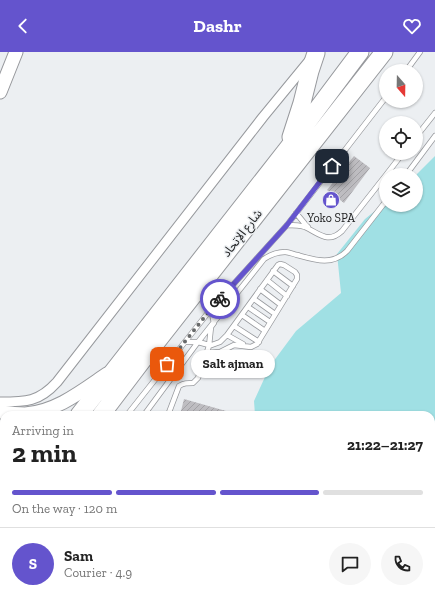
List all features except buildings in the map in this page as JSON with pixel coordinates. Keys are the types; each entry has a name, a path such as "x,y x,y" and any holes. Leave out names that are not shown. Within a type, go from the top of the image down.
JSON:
{"highway":[{"path":"288,148 316,52"},
{"name":"شارع الإتحاد","path":"82,411 288,148 360,52"},
{"name":"شارع الإتحاد","path":"104,411 152,347 384,52"}],"street":[{"path":"0,92 16,52"},
{"path":"0,402 20,402 31,400 50,390 263,117 316,52"},
{"path":"40,411 48,409 71,398 115,369"}],"lane":[{"path":"411,64 420,52"},
{"path":"130,411 211,309 287,225 379,105"},
{"path":"423,128 435,113"},
{"path":"411,168 435,136"},
{"path":"392,168 398,160"},
{"path":"287,225 304,227 322,236 330,238 337,236 379,184"},
{"path":"147,411 198,342 260,264 269,256 286,252 325,261 340,258 348,251 379,210"},
{"path":"296,213 313,231"},
{"path":"185,342 198,342 209,345 220,342 227,336 278,265 282,264 297,273 293,286 259,342 254,346 248,347 234,345 220,352 206,353"},
{"path":"273,271 293,286"},
{"path":"266,280 287,296"},
{"path":"260,290 281,304"},
{"path":"254,299 275,314"},
{"path":"248,306 270,322"},
{"path":"170,411 179,386 182,384 193,383 198,378 209,345 214,323 211,309"},
{"path":"242,315 265,331"},
{"path":"234,326 259,342"},
{"path":"227,336 248,347"}],"water":[{"path":"435,156 435,411 255,411 254,401 270,366 296,331 341,293 337,254 365,219 379,208 379,212 423,212 423,168"}],"way so far":[{"path":"167,364 220,299"}],"place":[{"name":"Yoko SPA","path":"331,200"},
{"name":"Salt ajman","path":"167,364"}],"route":[{"path":"220,299 287,225 332,166"}]}
